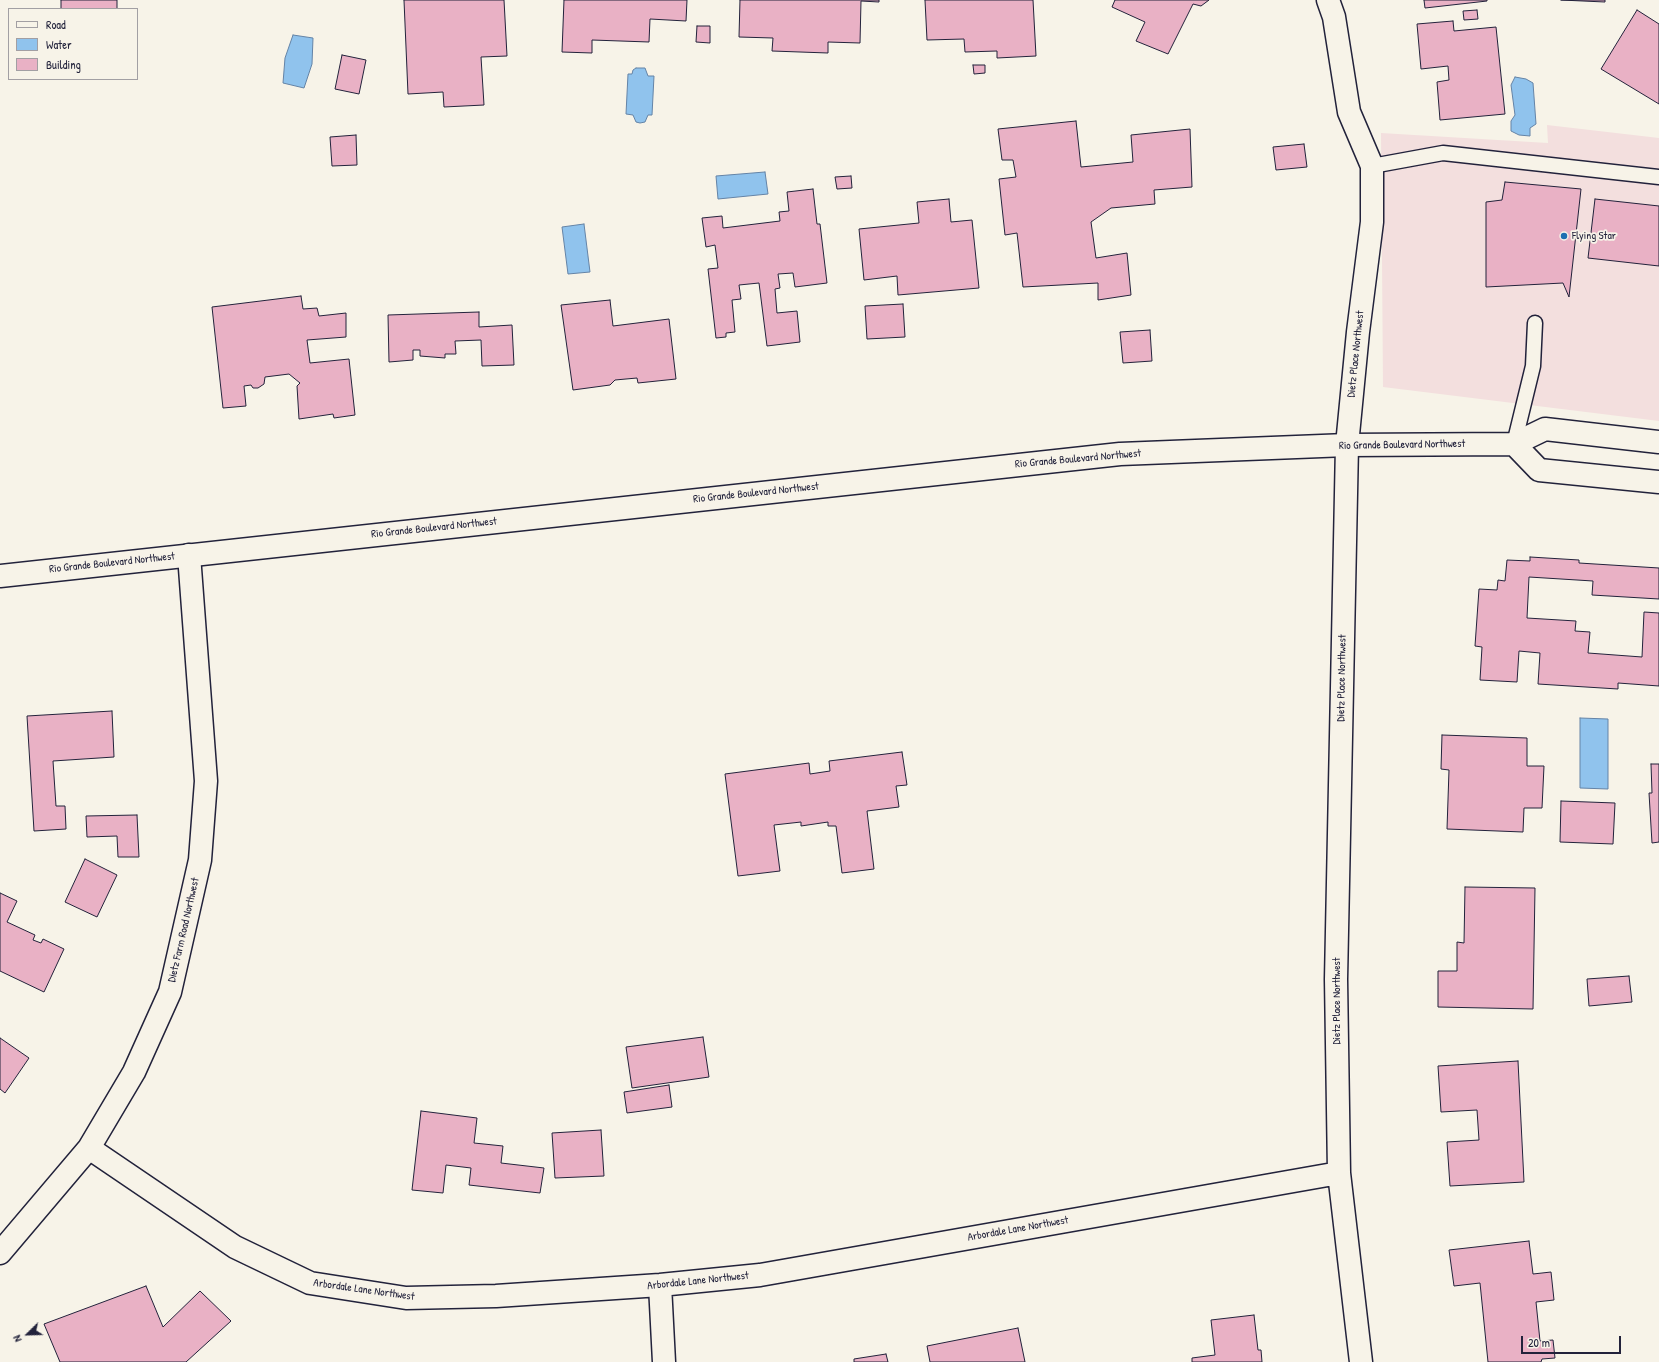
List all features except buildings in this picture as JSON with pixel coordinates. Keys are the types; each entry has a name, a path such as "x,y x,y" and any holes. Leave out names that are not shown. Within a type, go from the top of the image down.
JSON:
{"street":[{"name":"Dietz Place Northwest","path":"1328,0 1334,16 1349,112 1372,166 1372,222 1358,332 1347,445 1336,978 1339,1173 1361,1362"},
{"name":"Rio Grande Boulevard Northwest","path":"0,576 1120,454 1347,445 1514,444 1545,429 1659,442"},
{"path":"1514,444 1539,470 1659,482"},
{"name":"Dietz Farm Road Northwest","path":"0,1253 89,1148 134,1072 170,992 200,860 206,781 189,555"},
{"name":"Arbordale Lane Northwest","path":"89,1148 235,1247 310,1283 406,1298 496,1296 660,1285 760,1274 1339,1173"},
{"path":"660,1285 664,1362"}],"lane":[{"path":"1372,166 1443,153 1659,177"},
{"path":"1514,444 1533,366 1536,323"}],"shaded area":[{"path":"1547,125 1659,138 1659,421 1383,387 1381,133 1548,143"}],"water":[{"path":"293,35 313,38 312,64 304,88 283,83 285,58"},
{"path":"636,68 645,68 648,76 654,76 652,115 648,115 645,122 640,123 636,122 633,115 626,114 628,74 632,74 633,70"},
{"path":"1515,77 1526,79 1533,83 1536,124 1530,128 1530,136 1519,135 1511,131 1511,121 1515,115 1511,85"},
{"path":"765,172 768,194 718,199 716,176"},
{"path":"584,224 590,272 568,274 562,227"},
{"path":"1580,718 1608,719 1608,789 1580,788"}],"place":[{"name":"Flying Star","path":"1564,236"}]}
